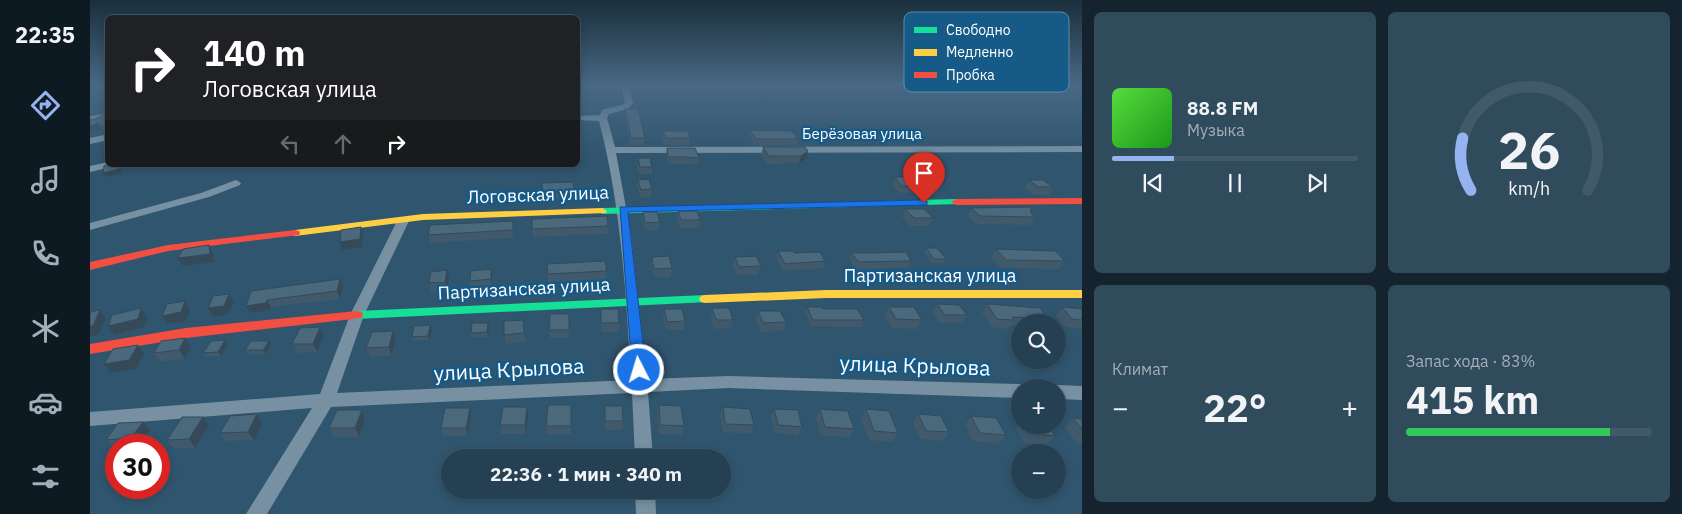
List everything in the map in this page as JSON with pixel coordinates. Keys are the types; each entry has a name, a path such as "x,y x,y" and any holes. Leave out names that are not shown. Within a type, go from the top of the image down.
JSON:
{"street":[{"path":"617,109 605,112 603,118 612,150 623,209 633,301 643,449"},
{"path":"90,119 105,116"},
{"path":"580,118 603,118"},
{"path":"90,141 105,138"},
{"name":"Берёзовая улица","path":"612,150 1082,149"},
{"path":"90,169 105,166"},
{"path":"90,227 205,194 236,183"},
{"name":"Логовская улица","path":"90,266 168,248 335,226 433,217 623,209 825,204 1082,201"},
{"path":"256,514 326,400 357,315 403,220"},
{"name":"Партизанская улица","path":"90,349 186,333 357,315 633,301 826,294 1082,294"},
{"name":"улица Крылова","path":"90,419 326,400 728,382 1011,392"},
{"path":"1066,392 1082,393"},
{"path":"645,499 646,514"}],"building":[{"path":"625,109 638,109 645,138 631,138"},
{"path":"105,114 105,128 96,122 98,124 90,126 90,119 93,120"},
{"path":"750,130 792,131 798,139 756,139"},
{"path":"663,131 688,131 690,138 665,138"},
{"path":"763,147 805,147 808,151 801,156 769,156"},
{"path":"667,148 695,148 699,158 668,157"},
{"path":"638,158 650,158 652,167 640,167"},
{"path":"104,166 119,167 119,169 103,173"},
{"path":"895,177 932,177 941,186 902,186"},
{"path":"649,179 652,189 641,190 638,180"},
{"path":"1029,180 1043,180 1053,187 1038,187"},
{"path":"573,182 574,190 543,192 542,183"},
{"path":"1031,207 1031,213 1035,217 980,216 971,208"},
{"path":"905,209 924,209 933,218 914,218"},
{"path":"678,211 697,211 700,220 681,220"},
{"path":"643,212 657,212 660,222 645,223"},
{"path":"607,216 608,226 532,229 532,219"},
{"path":"513,221 513,230 428,235 430,225"},
{"path":"361,227 360,239 340,242 341,230"},
{"path":"209,245 210,254 178,258 183,249"},
{"path":"926,248 937,248 946,259 934,259"},
{"path":"996,249 1055,251 1065,261 1006,260"},
{"path":"778,251 793,251 794,253 820,252 825,261 785,264"},
{"path":"906,252 911,261 859,262 851,253 872,253"},
{"path":"669,256 672,268 654,269 652,257"},
{"path":"756,256 761,266 739,267 735,257"},
{"path":"605,261 607,271 548,274 547,264"},
{"path":"491,269 491,279 470,281 471,271"},
{"path":"447,270 445,282 429,283 431,272"},
{"path":"340,279 337,291 267,300 266,303 246,306 251,291"},
{"path":"229,294 224,306 208,308 213,296"},
{"path":"185,301 181,312 162,316 167,304"},
{"path":"937,304 959,305 967,315 945,315"},
{"path":"987,304 1040,308 1045,314 1011,314 1011,320 997,319"},
{"path":"807,307 857,309 864,320 813,320"},
{"path":"889,307 914,307 922,320 896,319"},
{"path":"1062,307 1082,309 1082,320 1072,319"},
{"path":"141,308 138,319 108,326 112,315"},
{"path":"712,308 729,308 733,320 716,320"},
{"path":"601,309 618,309 619,323 601,323"},
{"path":"664,309 682,309 685,321 667,322"},
{"path":"100,310 93,326 90,326 90,312"},
{"path":"758,311 780,311 786,322 763,323"},
{"path":"550,314 569,314 569,330 549,330"},
{"path":"523,320 524,333 504,335 504,321"},
{"path":"472,323 488,323 487,332 471,333"},
{"path":"430,325 428,336 412,337 414,326"},
{"path":"320,327 313,344 292,344 300,328"},
{"path":"393,331 389,347 366,348 372,332"},
{"path":"185,338 179,350 154,353 161,341"},
{"path":"225,340 218,352 203,353 211,341"},
{"path":"251,341 269,341 263,350 245,350"},
{"path":"138,345 129,360 104,364 113,349"},
{"path":"548,405 571,405 571,426 546,426"},
{"path":"659,405 681,406 684,426 660,425"},
{"path":"605,406 622,406 623,421 605,421"},
{"path":"503,407 527,407 525,425 500,425"},
{"path":"723,407 750,409 754,425 725,424"},
{"path":"445,408 470,408 466,428 441,428"},
{"path":"774,409 798,410 802,427 778,425"},
{"path":"820,409 848,411 854,429 825,427"},
{"path":"866,409 889,411 898,433 874,431"},
{"path":"337,410 362,410 355,428 329,428"},
{"path":"257,414 248,432 220,433 230,416"},
{"path":"918,414 941,416 949,432 926,431"},
{"path":"971,416 996,418 1006,435 980,433"},
{"path":"182,417 203,417 189,439 170,440 170,435"},
{"path":"1073,418 1082,419 1082,430"},
{"path":"143,422 134,434 110,434 118,423"},
{"path":"1033,434 1054,434 1055,436"}],"traffic: fast":[{"path":"602,211 956,202"},
{"path":"357,315 705,299"}],"traffic: slow":[{"path":"295,233 423,217 602,211"},
{"path":"705,299 826,294 1082,294"}],"traffic: jam":[{"path":"956,202 1082,201"},
{"path":"90,266 168,248 295,233"},
{"path":"90,349 186,333 357,315"}],"route":[{"path":"639,370 623,209 924,203"}]}
